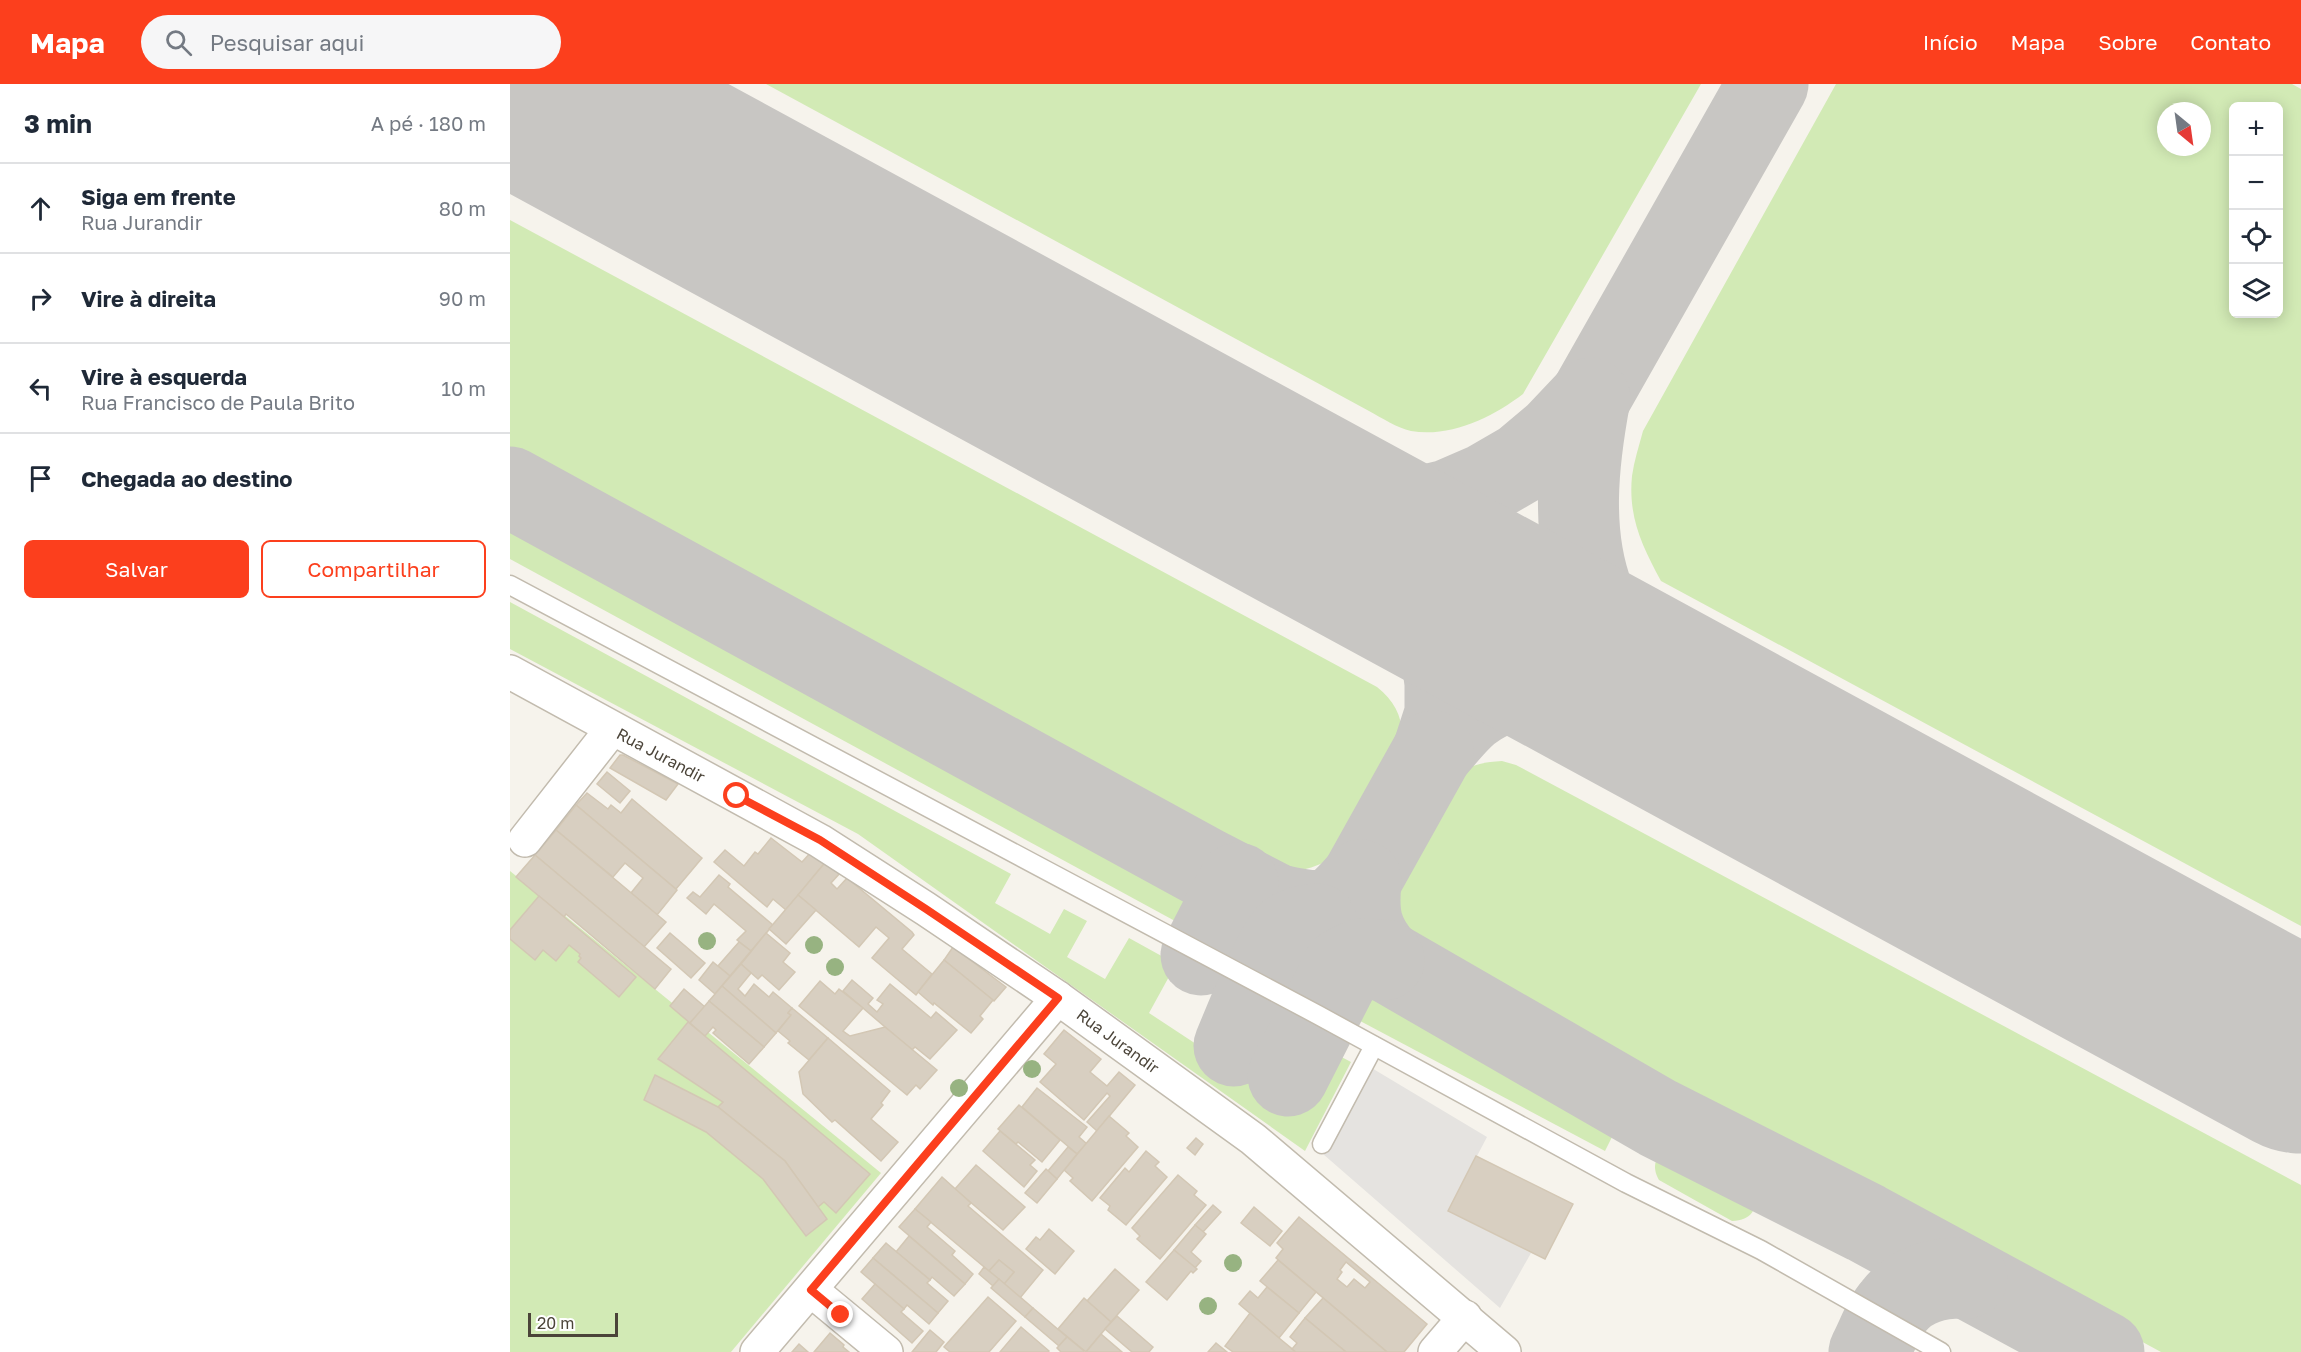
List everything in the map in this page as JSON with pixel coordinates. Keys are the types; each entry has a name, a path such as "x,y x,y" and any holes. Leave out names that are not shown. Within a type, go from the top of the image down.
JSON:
{"street":[{"name":"Rua Jurandir","path":"510,672 820,840 1058,998 1253,1139 1504,1352"},
{"path":"525,840 612,729"},
{"path":"757,1352 1058,998"},
{"path":"811,1290 886,1352"},
{"path":"1435,1352 1465,1317"}],"lane":[{"path":"510,585 1626,1183 1761,1250 1941,1352"},
{"path":"1322,1144 1374,1046"}],"green space":[{"path":"766,84 1701,84 1523,394 1485,418 1470,424 1426,432 1406,430 1390,422"},
{"path":"1836,84 2292,84 2301,89 2301,926 1661,581 1642,543 1634,518 1631,491 1635,459 1643,431"},
{"path":"510,220 1377,687 1390,700 1399,715 1402,741 1380,793 1358,833 1331,859 1307,869 1283,870 1271,866 510,456"},
{"path":"510,512 1203,891 1207,913 1204,923 1197,933 510,559"},
{"path":"510,602 1011,874 995,903 1050,934 1064,909 1087,921 1067,957 1105,979 1129,938 1176,964 1149,1013 1298,1111 1332,1052 1351,1062 1305,1151 858,834 510,649"},
{"path":"1502,761 1516,765 2301,1185 2301,1352 2161,1352 1460,973 1431,954 1409,935 1402,923 1398,910 1404,875 1397,872 1453,776 1477,765"},
{"path":"510,871 881,1173 731,1352 510,1352"},
{"path":"1248,920 1260,925 1265,937 1260,949 1248,954 1236,949 1231,937 1236,925"},
{"path":"1306,952 1313,953 1319,958 1324,964 1324,978 1319,984 1313,989 1306,990 1299,989 1293,984 1288,978 1287,971 1288,964 1293,958 1299,953"},
{"path":"1369,982 1608,1111 1616,1129 1605,1151 1347,1014 1346,997 1357,986"},
{"path":"1670,1150 1677,1151 1751,1190 1755,1202 1749,1216 1732,1221 1659,1180 1655,1170 1656,1162 1661,1155"}],"shaded area":[{"path":"1370,1067 1487,1137 1448,1211 1531,1253 1500,1308 1323,1154"}],"building":[{"path":"620,755 678,784 666,800 610,768"},
{"path":"607,772 630,791 620,803 597,784"},
{"path":"587,793 608,809 611,805 621,813 632,799 702,858 676,889 576,805"},
{"path":"576,805 677,890 657,915 631,893 643,878 625,863 613,877 556,830"},
{"path":"556,830 666,922 644,947 535,855"},
{"path":"771,838 802,862 813,850 828,859 786,910 773,899 767,907 714,862 725,850 744,866"},
{"path":"535,855 671,969 655,989 566,914 564,917 516,877"},
{"path":"828,859 841,872 831,883 837,889 847,878 914,935 902,949 932,974 916,995 872,958 889,938 876,927 859,947 798,895"},
{"path":"719,875 730,884 728,887 773,925 751,951 737,940 746,931 714,904 706,914 687,898 693,892 700,897"},
{"path":"798,895 816,910 786,944 769,929"},
{"path":"539,896 636,977 619,997 578,962 581,958 580,954 569,945 556,961 543,950 535,960 510,939 510,930"},
{"path":"670,933 705,963 691,978 657,948"},
{"path":"766,933 790,953 783,962 795,972 779,990 762,975 758,979 741,964"},
{"path":"739,942 751,951 730,976 718,966"},
{"path":"953,947 1006,987 994,1001 944,960"},
{"path":"944,960 993,1000 980,1016 983,1019 971,1033 918,992"},
{"path":"713,962 730,976 715,994 699,980"},
{"path":"741,964 751,973 738,989 745,996 754,984 769,997 773,992 792,1008 788,1013 791,1015 776,1033 722,986"},
{"path":"852,980 873,998 868,1004 877,1012 883,1004 877,1000 890,984 931,1018 936,1012 957,1030 930,1059 915,1047 912,1050 843,991"},
{"path":"820,981 835,994 839,989 863,1008 843,1031 850,1036 885,1027 937,1070 920,1089 916,1085 907,1095 799,1006"},
{"path":"722,986 776,1033 764,1047 709,1001"},
{"path":"684,989 705,1007 690,1023 670,1006"},
{"path":"709,1001 764,1047 749,1064 713,1033 716,1030 713,1027 705,1036 690,1023"},
{"path":"792,1008 828,1038 809,1060 788,1043 790,1041 778,1031 791,1015 788,1013"},
{"path":"688,1022 870,1174 836,1213 824,1202 818,1207 785,1161 718,1107 723,1102 658,1059"},
{"path":"1064,1030 1101,1059 1090,1072 1107,1086 1119,1072 1135,1085 1097,1131 1087,1122 1110,1096 1107,1093 1084,1120 1040,1082 1056,1064 1044,1054"},
{"path":"828,1038 890,1091 881,1103 883,1105 871,1119 898,1142 881,1161 835,1120 832,1122 803,1094 799,1072"},
{"path":"655,1075 718,1107 785,1161 827,1219 806,1236 763,1179 706,1132 644,1100"},
{"path":"1037,1088 1087,1127 1079,1137 1087,1144 1077,1154 1022,1107"},
{"path":"1019,1105 1060,1140 1042,1162 998,1129"},
{"path":"1109,1116 1129,1133 1126,1136 1138,1147 1092,1201 1070,1181 1073,1178 1064,1170"},
{"path":"1000,1131 1035,1160 1030,1165 1037,1171 1024,1187 983,1151"},
{"path":"1196,1138 1203,1144 1195,1155 1187,1148"},
{"path":"1068,1147 1077,1154 1057,1179 1048,1171"},
{"path":"1146,1151 1159,1162 1155,1166 1167,1177 1126,1225 1108,1210 1110,1206 1100,1198 1125,1168 1129,1172"},
{"path":"1476,1156 1573,1204 1545,1259 1448,1211"},
{"path":"976,1165 1025,1207 1003,1230 955,1189"},
{"path":"1046,1169 1057,1179 1037,1203 1025,1193"},
{"path":"1178,1175 1197,1191 1194,1195 1206,1205 1160,1259 1137,1239 1140,1236 1132,1228"},
{"path":"942,1177 971,1203 968,1206 1043,1270 1020,1298 1004,1284 1014,1272 999,1260 989,1271 915,1209"},
{"path":"1213,1205 1221,1212 1203,1232 1195,1225"},
{"path":"1254,1207 1282,1231 1270,1246 1241,1223"},
{"path":"915,1209 931,1222 927,1227 955,1251 952,1255 973,1274 965,1284 899,1227"},
{"path":"1299,1217 1427,1324 1404,1352 1387,1352 1276,1258 1283,1249 1277,1243","holes":["1346,1262 1370,1282 1365,1288 1354,1279 1347,1287 1337,1279"]},
{"path":"1195,1225 1206,1234 1191,1252 1201,1261 1195,1268 1174,1250"},
{"path":"1049,1229 1074,1251 1055,1274 1026,1249 1036,1237 1040,1240"},
{"path":"909,1236 965,1284 954,1296 932,1277 930,1280 896,1252"},
{"path":"886,1243 930,1280 927,1283 948,1301 938,1313 873,1258"},
{"path":"1174,1250 1197,1269 1193,1273 1191,1271 1167,1300 1146,1282"},
{"path":"873,1258 938,1313 929,1324 907,1305 904,1309 861,1272"},
{"path":"999,1260 1014,1272 1004,1284 989,1271"},
{"path":"1278,1260 1316,1292 1299,1313 1260,1281"},
{"path":"984,1267 999,1279 993,1286 979,1274"},
{"path":"1115,1269 1139,1290 1111,1322 1087,1301"},
{"path":"999,1279 1033,1308 1025,1317 991,1288"},
{"path":"875,1284 904,1309 901,1312 923,1331 912,1343 862,1299"},
{"path":"1267,1287 1299,1313 1279,1338 1239,1304 1250,1291 1258,1298"},
{"path":"988,1297 1016,1321 989,1352 950,1352 944,1347"},
{"path":"1084,1298 1111,1322 1086,1352 1058,1329"},
{"path":"1323,1298 1387,1352 1346,1352 1305,1318"},
{"path":"1033,1308 1067,1337 1059,1346 1025,1317"},
{"path":"1250,1313 1296,1352 1233,1352 1225,1346"},
{"path":"1117,1316 1153,1347 1149,1352 1132,1352 1105,1329"},
{"path":"1305,1318 1346,1352 1296,1352 1292,1349 1297,1343 1290,1337"},
{"path":"1021,1327 1049,1351 1000,1352"},
{"path":"930,1330 944,1342 936,1352 912,1352"},
{"path":"830,1333 844,1345 843,1347 849,1352 814,1352"},
{"path":"1101,1334 1122,1352 1086,1352"},
{"path":"1067,1337 1084,1352 1061,1352 1057,1348"},
{"path":"1216,1343 1227,1352 1208,1352"},
{"path":"799,1344 808,1352 792,1352"}],"taxiway":[{"path":"1590,398 1768,84"},
{"path":"1226,469 1348,512 1410,509 1448,500 1485,484 1523,462 1555,435 1590,398 1582,447 1578,498 1582,548 1586,572 1594,596 1632,654 1708,731"},
{"path":"510,487 1206,868 1384,960 1658,1118 1866,1223 2104,1352"},
{"path":"1387,557 1434,624 1441,653 1445,683 1445,714 1433,751 1468,713 1486,701 1505,693 1545,685 1566,684 1629,688"},
{"path":"1361,880 1433,751"},
{"path":"1283,906 1309,910 1327,909 1343,899 1361,880 1362,923 1370,941 1384,960"},
{"path":"1201,955 1238,883"},
{"path":"1234,1046 1268,967 1284,939 1296,928 1317,924"},
{"path":"1288,1076 1343,968 1361,959 1384,960"},
{"path":"1869,1352 1883,1322 1901,1298 1927,1283 1967,1278"}],"runway":[{"path":"518,84 2301,1053"}],"route":[{"path":"737,796 820,840 1058,998 811,1290 841,1315"}]}
